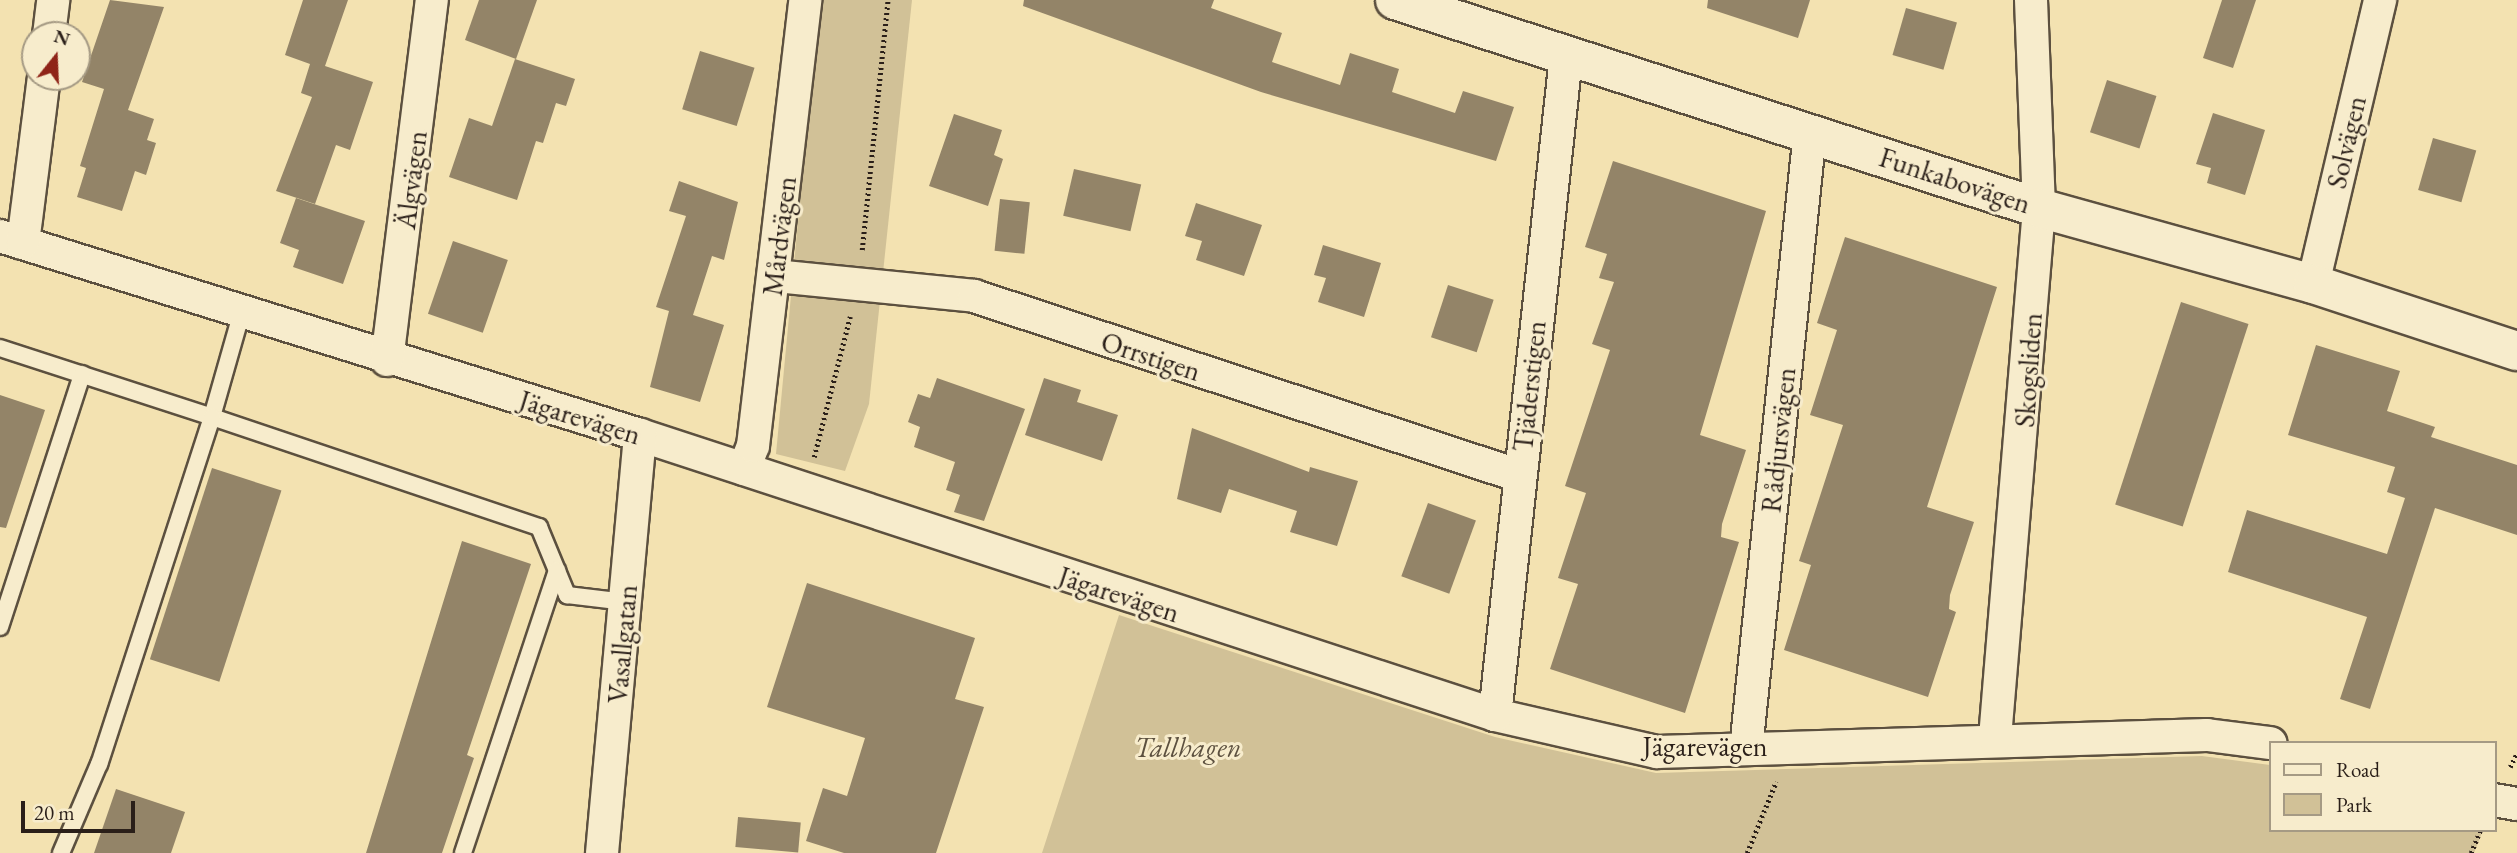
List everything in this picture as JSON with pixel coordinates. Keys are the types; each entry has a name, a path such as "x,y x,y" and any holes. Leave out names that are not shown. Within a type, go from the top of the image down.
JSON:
{"street":[{"path":"51,21 53,0"},
{"name":"Älgvägen","path":"387,360 432,0"},
{"name":"Mårdvägen","path":"744,469 753,446 775,276 805,0"},
{"name":"Funkabovägen","path":"1395,0 2039,208 2313,284 2517,351"},
{"name":"Skogsliden","path":"1995,738 2039,208 2031,0"},
{"name":"Solvägen","path":"2313,284 2380,0"},
{"name":"Tjäderstigen","path":"1495,715 1566,57"},
{"path":"11,239 41,91"},
{"name":"Rådjursvägen","path":"1746,749 1810,132"},
{"name":"Jägarevägen","path":"11,239 387,360 640,435 1495,715 1657,752 1995,738 2207,735 2268,743"},
{"name":"Orrstigen","path":"775,276 974,296 1520,476"},
{"name":"Vasallgatan","path":"602,853 640,435"},
{"path":"2496,800 2517,804"}],"lane":[{"path":"61,853 99,764 212,417 241,314"},
{"path":"0,348 539,527 568,595 626,601"},
{"path":"0,627 82,374"},
{"path":"463,853 557,570"}],"path":[{"path":"1747,853 1792,746"},
{"path":"2471,853 2480,832"}],"green space":[{"path":"819,0 912,0 869,404 845,471 776,454"},
{"name":"Tallhagen","path":"1119,615 1495,737 1656,773 2202,756 2268,765 2268,832 2482,832 2474,853 1042,853"}],"building":[{"path":"110,0 164,7 128,110 154,119 147,140 156,143 146,175 135,171 122,211 77,197 86,168 80,166 104,89 91,85 91,56"},
{"path":"303,0 348,0 325,66 373,82 350,150 336,145 315,204 276,191 312,97 301,93 310,64 285,55"},
{"path":"479,0 537,0 516,59 465,40"},
{"path":"1024,0 1214,0 1211,8 1282,33 1272,62 1340,85 1350,53 1399,69 1392,92 1455,113 1463,91 1514,107 1496,161 1261,92 1023,6"},
{"path":"1708,0 1810,0 1798,38 1707,8"},
{"path":"2222,0 2256,0 2233,68 2203,58"},
{"path":"1906,8 1957,23 1943,70 1892,55"},
{"path":"700,51 755,68 737,126 682,109"},
{"path":"515,59 575,79 566,106 556,103 543,143 536,141 517,200 449,177 469,118 492,126"},
{"path":"2107,80 2156,96 2139,148 2090,132"},
{"path":"2213,113 2265,130 2245,195 2207,183 2211,168 2196,164"},
{"path":"954,114 1002,130 994,155 1003,159 988,206 929,186"},
{"path":"2433,138 2476,150 2461,202 2418,190"},
{"path":"1613,161 1766,211 1700,435 1746,450 1722,524 1721,537 1739,542 1685,713 1550,669 1578,584 1558,578 1586,493 1565,486 1610,350 1592,344 1614,282 1599,278 1607,254 1585,247"},
{"path":"1074,169 1141,185 1130,231 1063,216"},
{"path":"679,181 738,202 724,260 712,256 693,315 724,325 700,402 650,387 669,311 656,307 686,216 669,211"},
{"path":"296,198 365,221 343,284 293,267 299,250 280,243"},
{"path":"1000,199 1030,202 1024,254 995,251"},
{"path":"1196,203 1262,225 1244,276 1196,260 1202,241 1185,236"},
{"path":"1845,237 1997,287 1927,507 1974,522 1950,595 1949,609 1956,612 1928,697 1784,650 1811,565 1799,561 1843,425 1810,415 1837,330 1817,323"},
{"path":"453,241 508,260 483,333 428,314"},
{"path":"1323,245 1381,263 1364,317 1318,302 1326,278 1314,275"},
{"path":"1448,285 1494,300 1477,352 1431,337"},
{"path":"2181,302 2249,324 2183,527 2115,505"},
{"path":"2316,345 2400,371 2387,411 2435,427 2431,437 2517,465 2517,535 2435,508 2370,709 2340,699 2367,617 2228,572 2247,510 2387,554 2405,498 2387,492 2395,467 2288,435"},
{"path":"937,378 1025,409 984,521 954,512 960,495 946,490 955,462 914,447 920,427 908,422 918,394 930,398"},
{"path":"1044,378 1081,390 1077,402 1118,415 1102,461 1025,435"},
{"path":"0,395 45,410 6,528 0,527"},
{"path":"1192,428 1309,472 1310,467 1358,481 1337,546 1290,532 1297,511 1229,489 1221,513 1177,499"},
{"path":"212,468 281,491 219,682 150,659"},
{"path":"1428,503 1476,520 1449,594 1401,576"},
{"path":"462,541 531,564 467,755 474,758 442,853 366,853"},
{"path":"807,583 975,638 955,699 984,707 936,853 844,853 806,841 823,788 847,796 865,738 767,707"},
{"path":"116,789 185,812 171,853 94,853"},
{"path":"738,817 801,822 798,852 735,847"}]}
